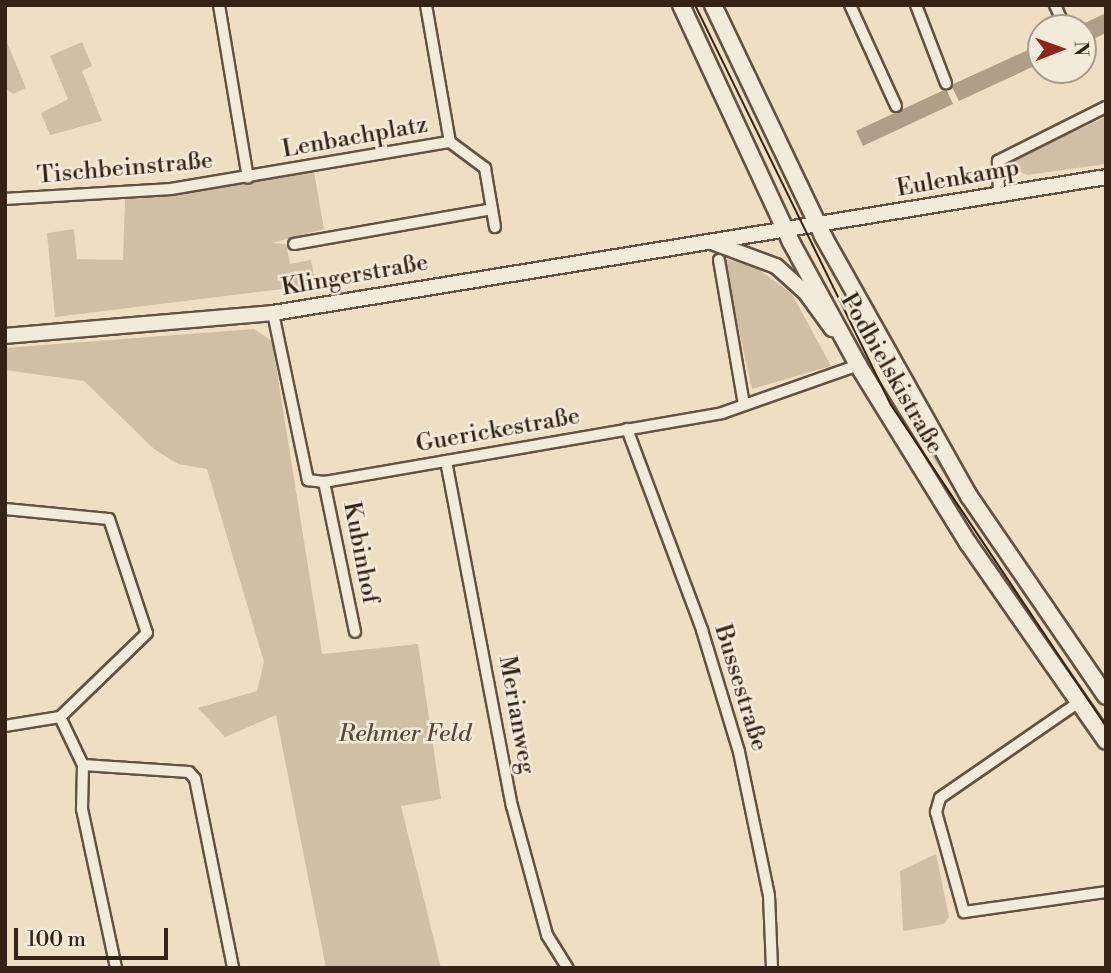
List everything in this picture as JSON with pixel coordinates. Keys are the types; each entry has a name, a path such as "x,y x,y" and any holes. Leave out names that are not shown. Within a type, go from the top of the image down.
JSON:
{"main road":[{"name":"Podbielskistraße","path":"681,5 785,229 858,365 968,543 1106,741"},
{"name":"Podbielskistraße","path":"713,5 817,224 969,496 1106,696"}],"street":[{"path":"219,5 248,178"},
{"path":"426,5 450,142"},
{"path":"850,5 896,106"},
{"path":"916,5 946,83"},
{"path":"999,194 998,160 1106,107"},
{"name":"Lenbachplatz","path":"248,178 450,142 485,168 495,227"},
{"name":"Eulenkamp","path":"817,224 1106,177"},
{"name":"Tischbeinstraße","path":"5,200 248,178"},
{"path":"294,244 492,209"},
{"name":"Klingerstraße","path":"5,336 149,329 274,313 817,224"},
{"name":"Klingerstraße","path":"710,242 760,257 791,278 858,365"},
{"path":"719,260 744,405"},
{"path":"274,313 308,480 324,482"},
{"name":"Guerickestraße","path":"324,482 627,429 744,405 858,365"},
{"name":"Bussestraße","path":"627,429 702,630 739,752 769,896 772,968"},
{"name":"Merianweg","path":"446,461 512,806 540,916 553,952 568,968"},
{"name":"Kubinhof","path":"324,482 355,632"},
{"path":"5,509 109,519 146,624 141,640 60,717 5,726"},
{"path":"1079,702 940,799 936,811 964,912 1106,892"},
{"path":"60,717 83,765 82,809 116,968"},
{"path":"83,765 189,772 233,968"}],"green space":[{"path":"5,38 26,88 13,94 5,88"},
{"path":"82,42 92,66 82,71 102,121 50,135 41,113 68,99 50,56"},
{"path":"1106,117 1106,164 1027,175 1003,164"},
{"path":"314,172 324,229 272,243 286,244 290,264 311,260 316,285 55,317 47,233 74,229 77,259 123,260 125,199"},
{"path":"723,258 757,268 792,294 831,366 752,389"},
{"path":"836,275 904,396 1106,715 934,460 880,370"},
{"name":"Rehmer Feld","path":"254,329 272,341 322,654 418,644 441,799 401,806 441,968 326,968 276,715 225,737 198,708 257,691 264,662 207,469 178,464 154,449 84,381 5,370 5,348"},
{"path":"936,854 949,917 944,924 903,931 900,871"}],"shaded area":[{"path":"1106,13 1106,33 1097,37 1097,17"},
{"path":"1027,50 1027,69 959,101 951,85"},
{"path":"946,89 953,104 863,146 856,131"}],"tram line":[{"path":"695,5 891,405 1106,726"}]}
